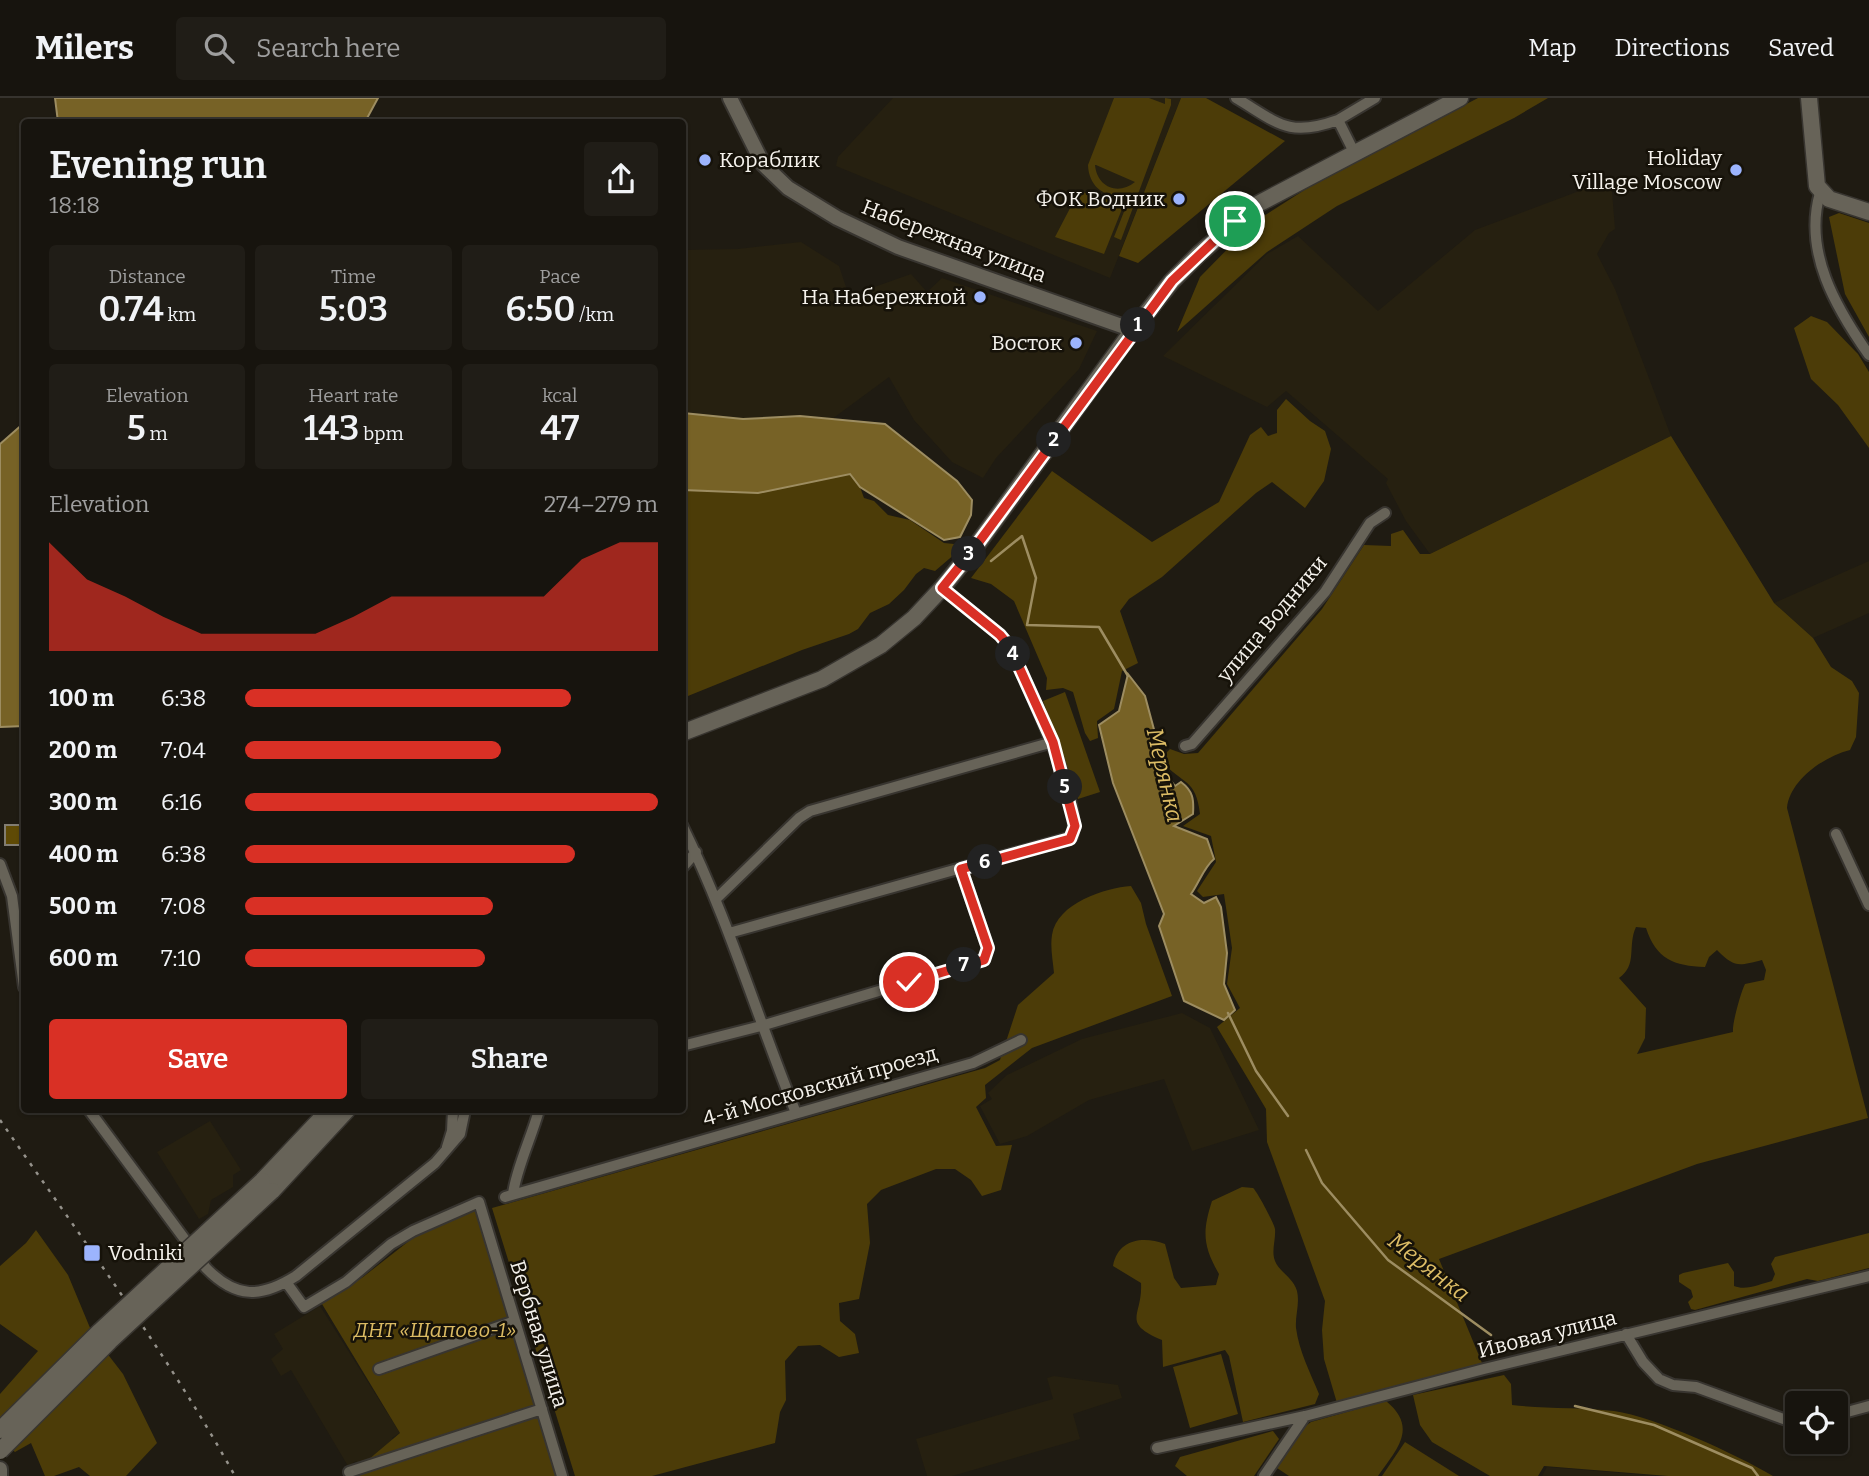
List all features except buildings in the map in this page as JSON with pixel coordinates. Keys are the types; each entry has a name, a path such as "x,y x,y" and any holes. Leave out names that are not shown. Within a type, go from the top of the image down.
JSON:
{"main road":[{"path":"686,732 794,691 851,664 881,645 914,618 976,546 1133,330 1172,281 1256,205 1460,98"},
{"path":"1810,98 1814,177 1820,192 1829,199 1867,211"},
{"path":"0,1430 100,1331 267,1186 327,1113"},
{"path":"0,1451 344,1113"}],"street":[{"name":"Набережная улица","path":"730,98 752,145 774,177 837,218 898,247 1133,330"},
{"path":"1236,98 1294,130 1313,129 1338,120 1375,98"},
{"path":"1338,120 1354,152"},
{"path":"1820,192 1816,214 1819,256 1824,278 1842,317 1869,355"},
{"name":"улица Водники","path":"1185,746 1192,744 1325,592 1370,523 1385,513"},
{"path":"729,933 1070,839 1075,826 1053,742 1010,647 1000,635 942,588"},
{"path":"716,899 799,818 810,811 1053,742"},
{"path":"686,833 716,899 761,1026 796,1113"},
{"path":"1836,834 1869,905"},
{"path":"686,863 696,852"},
{"path":"0,864 12,896 21,960"},
{"path":"686,1045 761,1026 984,960 988,948 961,869"},
{"name":"4-й Московский проезд","path":"538,1113 509,1195 973,1063 1021,1040"},
{"path":"91,1113 215,1278 238,1291 251,1293 286,1282 373,1216 440,1158 460,1134 464,1113"},
{"path":"440,1158 450,1140 453,1113"},
{"name":"Вербная улица","path":"286,1282 304,1307 346,1282 391,1244 413,1231 479,1202 562,1476"},
{"name":"Ивовая улица","path":"1157,1448 1305,1416 1626,1334 1869,1276"},
{"path":"379,1369 515,1321"},
{"path":"1626,1334 1643,1362 1659,1379 1673,1385 1696,1387 1785,1420"},
{"path":"1848,1412 1869,1406"},
{"path":"349,1472 542,1409"},
{"path":"1264,1476 1305,1416"},
{"path":"0,1469 0,1476"}],"shaded area":[{"path":"893,98 1181,98 1110,278 836,166 838,157"},
{"path":"1611,179 1615,229 1609,233 1597,254 1615,289 1671,436 1430,554 1406,521 1386,483 1388,479 1286,391 1267,407 1163,356 1267,254 1298,236 1378,311 1475,230"},
{"path":"801,242 839,266 849,296 911,274 927,292 942,278 1097,331 1079,369 996,458 983,478 952,462 914,420 889,377 832,419 800,416 743,419 686,413 686,250 738,249"},
{"path":"1869,561 1869,613 1813,638 1774,603"},
{"path":"1182,1013 1210,1028 1259,1130 1192,1151 1164,1079 1089,1100 1027,1136 1000,1144 980,1106 992,1099 988,1093 1007,1075 1082,1039"},
{"path":"210,1121 241,1170 233,1175 233,1187 211,1200 208,1214 199,1219 157,1152"},
{"path":"320,1306 400,1433 392,1438 397,1446 360,1467 356,1461 348,1466 291,1370 281,1376 271,1359 283,1349 274,1334"},
{"path":"1054,1376 1118,1385 1122,1398 1073,1414 1080,1439 952,1476 927,1476 916,1439 1053,1399 1047,1378"},
{"path":"1547,1467 1660,1476 1542,1476"}],"green space":[{"path":"1114,98 1149,98 1165,104 1165,98 1171,99 1121,240 1114,237 1131,194 1115,196 1096,187 1089,174 1088,165","holes":["1095,165 1135,182 1122,188 1109,187 1100,179"]},
{"name":"ФОК Водник","path":"1181,98 1206,98 1285,141 1138,263 1119,256"},
{"path":"1478,98 1548,98 1514,118 1337,206 1267,252 1177,332 1200,277 1253,223 1320,180"},
{"path":"1079,191 1124,204 1104,254 1055,237"},
{"path":"1839,213 1869,223 1869,337 1845,294 1829,217"},
{"path":"1811,316 1827,322 1858,354 1869,372 1869,448 1838,405 1811,379 1794,328"},
{"path":"1286,399 1325,431 1331,449 1324,481 1305,508 1272,482 1256,493 1162,577 1129,599 1120,611 1138,663 1122,671 1114,709 1097,721 1098,738 1090,741 1085,733 1073,692 1063,688 1046,690 1047,678 1014,601 991,584 971,578 1052,471 1152,542 1219,502 1250,435 1261,427 1268,436 1277,433 1277,410"},
{"path":"1671,436 1774,603 1813,638 1831,667 1852,681 1859,693 1856,737 1850,750 1829,758 1801,779 1789,798 1787,808 1868,1118 1697,1164 1439,1259 1482,1363 1337,1403 1324,1359 1322,1330 1325,1301 1267,1142 1266,1109 1217,1027 1240,1008 1227,984 1232,948 1224,894 1203,897 1197,891 1216,862 1211,836 1183,826 1200,814 1195,793 1160,759 1170,749 1184,754 1198,753 1322,609 1364,545 1391,546 1391,534 1403,530 1420,554 1430,554","holes":["1636,927 1646,928 1661,954 1684,965 1705,967 1709,957 1717,950 1737,964 1762,960 1766,970 1764,980 1745,984 1733,1032 1637,1054 1645,1038 1646,1008 1619,978 1628,967"]},
{"path":"850,474 864,498 874,501 888,515 910,520 944,543 954,544 956,553 935,571 924,568 916,574 889,604 870,613 858,629 849,634 686,697 686,490 758,493"},
{"path":"1065,692 1100,792 1078,799 1043,701"},
{"path":"1131,886 1141,903 1172,996 1032,1048 985,1085 986,1098 976,1107 996,1146 1012,1145 1001,1190 982,1196 971,1180 955,1169 936,1169 881,1190 867,1204 870,1243 859,1299 839,1303 840,1321 855,1334 859,1353 839,1357 820,1345 798,1346 785,1361 786,1400 780,1412 775,1443 652,1476 575,1476 492,1208 985,1068 1000,1060 1018,1005 1054,973 1052,935 1063,914 1072,906 1096,894"},
{"path":"1242,1187 1255,1190 1274,1226 1274,1257 1297,1291 1297,1337 1319,1394 1315,1404 1243,1422 1229,1356 1225,1350 1163,1367 1162,1340 1149,1334 1137,1323 1141,1283 1113,1266 1120,1250 1126,1245 1148,1240 1165,1244 1174,1278 1181,1288 1216,1285 1219,1274 1206,1239 1209,1212 1212,1201"},
{"name":"ДНТ «Щапово-1»","path":"482,1207 566,1476 349,1476 400,1433 322,1304 363,1277 414,1237"},
{"path":"36,1230 68,1275 93,1335 123,1374 157,1443 126,1476 90,1476 79,1467 54,1476 45,1476 31,1443 15,1452 0,1439 0,1394 38,1351 0,1324 0,1266 26,1243"},
{"path":"1869,1233 1869,1268 1818,1281 1807,1279 1695,1310 1691,1309 1688,1302 1693,1297 1691,1290 1679,1282 1679,1275 1683,1273 1728,1263 1734,1272 1734,1286 1753,1286 1772,1281 1775,1274 1771,1264 1775,1257"},
{"path":"1221,1354 1238,1414 1190,1428 1173,1367"},
{"path":"1504,1375 1511,1384 1512,1405 1614,1411 1631,1415 1695,1438 1773,1476 1668,1476 1544,1466 1538,1476 1490,1476 1432,1442 1420,1425 1413,1395"},
{"path":"1386,1401 1396,1411 1403,1430 1397,1448 1378,1476 1289,1476 1277,1468 1303,1428 1311,1422"},
{"path":"1273,1431 1279,1439 1254,1476 1187,1476 1175,1466 1180,1457"},
{"path":"1405,1442 1459,1476 1382,1476"}],"water":[{"path":"55,98 378,98 367,119 58,119"},
{"path":"686,413 743,419 800,416 885,424 957,481 972,500 971,515 960,537 944,540 860,487 850,474 758,493 686,490"},
{"path":"21,426 21,726 0,727 0,444"},
{"path":"1128,674 1145,696 1156,737 1156,761 1175,786 1181,782 1192,796 1193,814 1174,826 1207,839 1214,859 1191,894 1204,903 1216,897 1221,907 1227,953 1224,984 1235,1010 1224,1020 1184,1001 1159,926 1164,914 1113,783 1099,725 1119,711"}],"waterway":[{"name":"Мерянка","path":"991,561 1022,536 1036,578 1027,625 1099,627 1128,676"},
{"name":"Мерянка","path":"1228,1013 1256,1071 1288,1116"},
{"name":"Мерянка","path":"1306,1150 1322,1183 1388,1260 1491,1335"},
{"name":"Мерянка","path":"1575,1406 1654,1425 1752,1468 1758,1476"}],"railway":[{"path":"0,1120 152,1339 235,1476"}],"place":[{"name":"Кораблик","path":"705,160"},
{"name":"Holiday Village Moscow","path":"1736,170"},
{"name":"ФОК Водник","path":"1179,199"},
{"name":"На Набережной","path":"980,297"},
{"name":"Восток","path":"1076,343"},
{"name":"Vodniki","path":"92,1253"}],"route":[{"path":"909,982 984,960 987,956 988,948 961,869 1070,839 1075,826 1053,742 1010,647 1000,635 942,588 1172,281 1235,221"}]}
